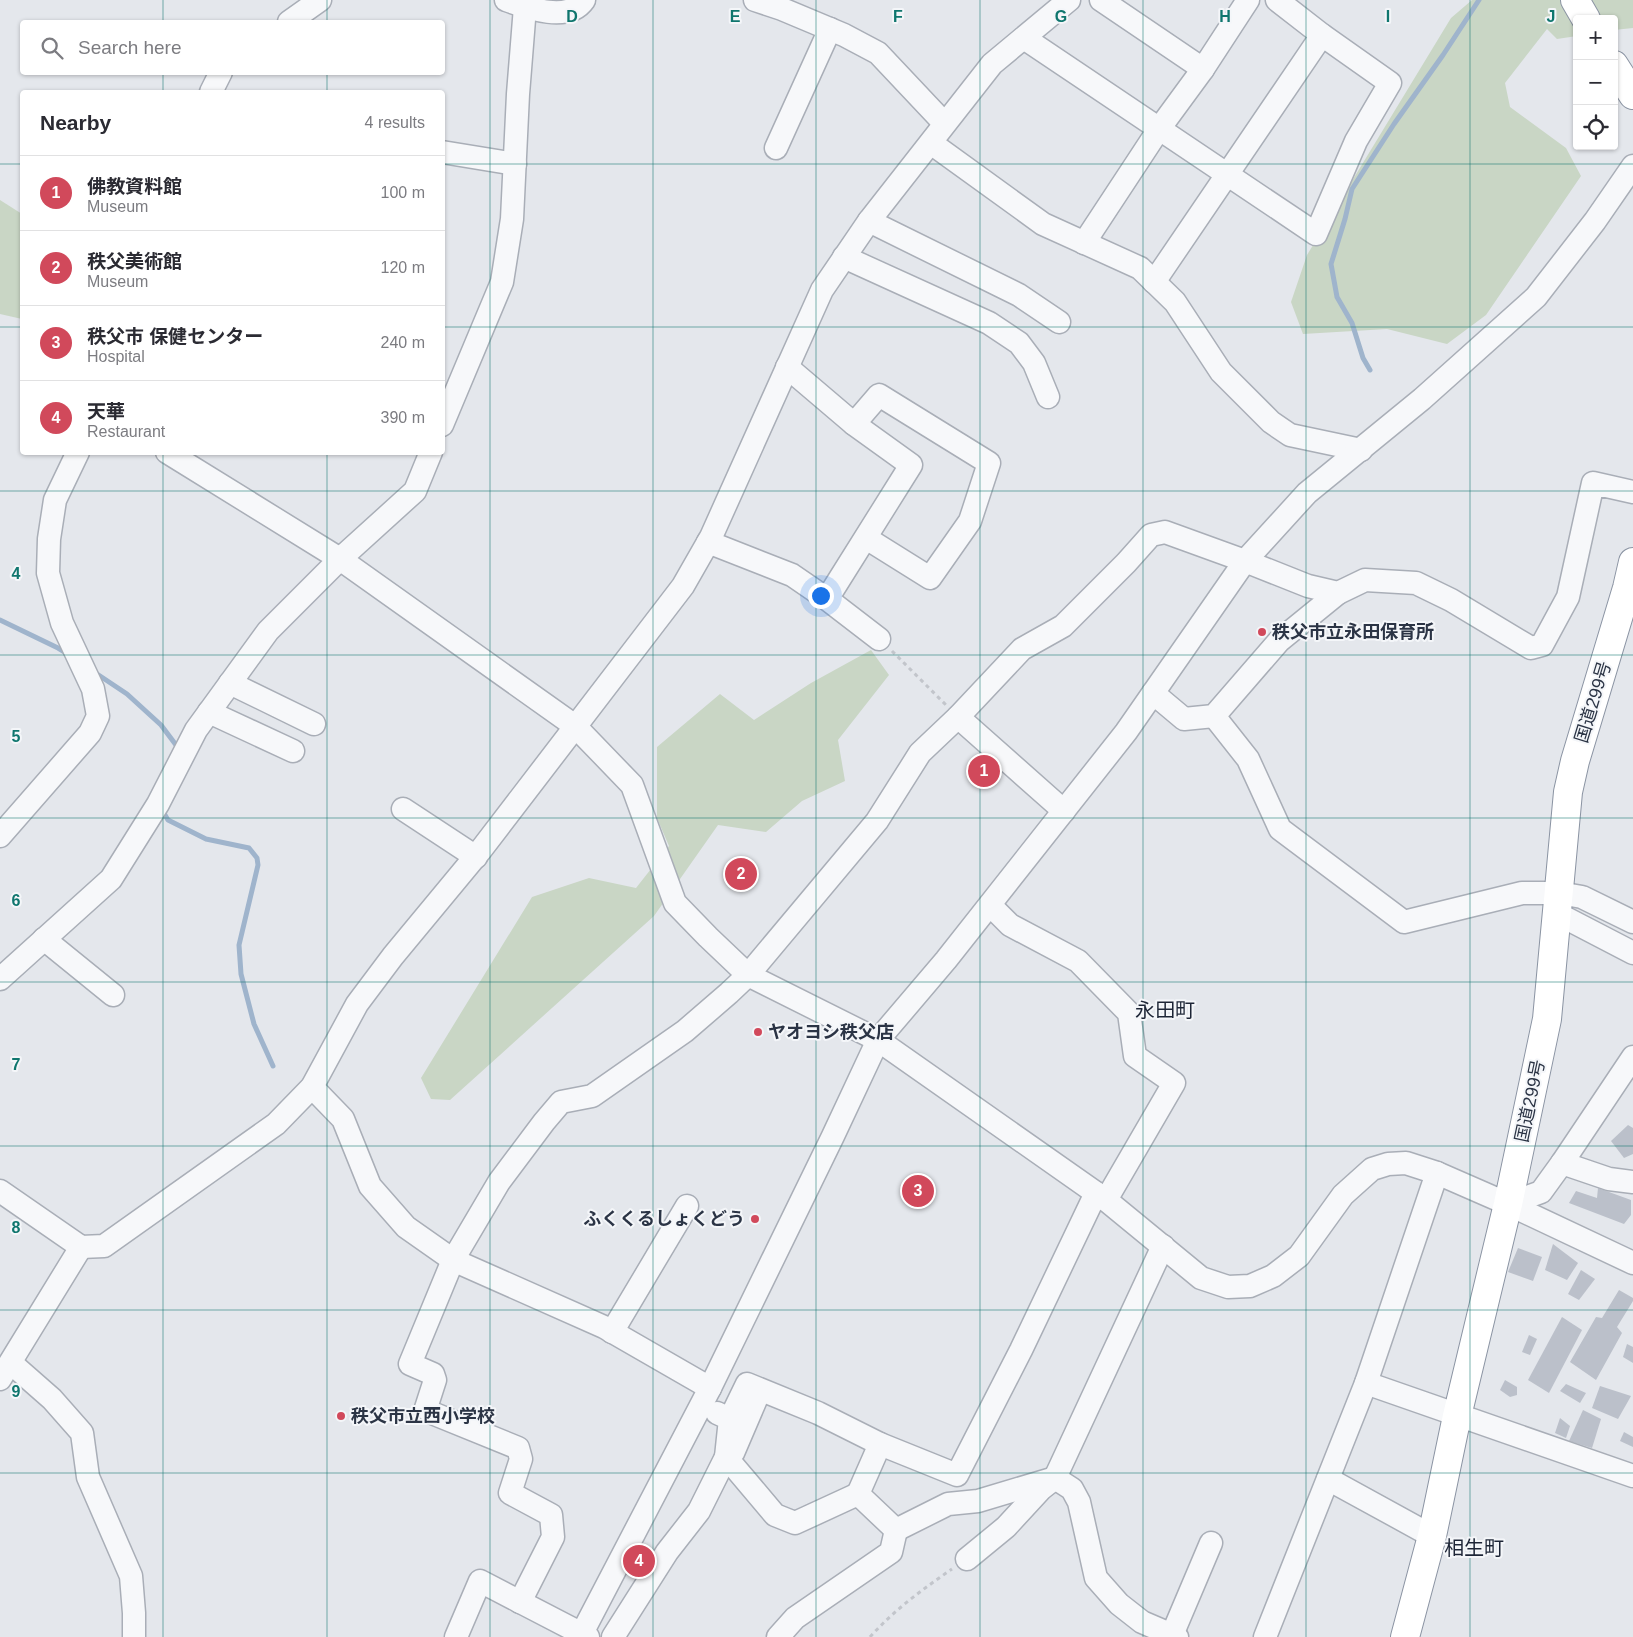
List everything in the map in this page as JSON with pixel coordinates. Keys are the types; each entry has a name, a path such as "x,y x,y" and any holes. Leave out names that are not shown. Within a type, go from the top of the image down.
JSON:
{"highway":[{"path":"1575,0 1584,15"},
{"path":"1618,71 1633,95"},
{"name":"国道299号","path":"1405,1637 1432,1536 1457,1416 1508,1204 1547,1019 1568,792 1575,761 1631,579"}],"street":[{"path":"292,20 320,0"},
{"path":"445,418 502,282 512,219 515,164 518,94 515,3 563,13 574,10 584,0"},
{"path":"755,0 783,5 878,53 944,123"},
{"path":"0,1191 81,1247 104,1246 276,1124 312,1087 357,1004 393,956 476,857 683,586 708,542 822,290 869,221 992,64 1069,0"},
{"path":"1100,0 1203,69"},
{"path":"1084,243 1159,129 1203,69 1248,0"},
{"path":"1024,38 1316,234 1356,142 1390,83 1322,35 1277,0"},
{"path":"776,148 830,29"},
{"path":"1154,282 1322,35"},
{"path":"212,90 220,75"},
{"path":"931,142 1043,224 1140,268 1175,302 1221,372 1271,422 1290,435 1361,450"},
{"path":"445,152 515,164"},
{"path":"456,1637 480,1582 584,1636 706,1397 878,1040 946,960 1126,732 1245,561 1307,493 1422,399 1536,297 1595,221 1633,166"},
{"path":"869,221 1019,295 1059,322"},
{"path":"844,257 988,322 1019,343 1034,363 1048,398"},
{"path":"787,367 854,424 911,465 827,599"},
{"path":"854,424 879,395 989,464 970,521 930,578 866,538"},
{"path":"0,836 90,733 98,716 93,689 62,623 48,573 49,539 55,500 77,455"},
{"path":"172,455 340,559 575,726 632,785 675,903 708,938 748,975 878,1040 1101,1197 1201,1278 1228,1287 1250,1286 1273,1276 1299,1256 1342,1195 1372,1169 1388,1164 1406,1163 1437,1173 1508,1204 1633,1263"},
{"path":"0,979 111,879 158,804 196,730 268,631 340,559 415,491 430,455"},
{"path":"1153,693 1184,720 1214,716 1280,641 1338,593 1365,580 1416,583 1451,600 1531,648 1542,645 1568,597 1593,483 1633,492"},
{"path":"520,1602 553,1537 551,1515 510,1493 521,1459 518,1448 432,1413 426,1408 435,1380 433,1374 410,1364 453,1260 499,1182 544,1122 561,1102 592,1096 686,1031 729,994 748,975 876,821 920,753 958,717 1022,649 1063,626 1126,563 1150,535 1164,532 1308,586 1338,593"},
{"path":"708,542 792,575 879,639"},
{"path":"230,683 314,724"},
{"path":"209,712 293,750"},
{"path":"1214,716 1248,759 1280,829 1404,922 1522,893 1558,903 1633,953"},
{"path":"958,717 1064,811"},
{"path":"403,809 476,857"},
{"path":"1558,903 1582,897 1633,922"},
{"path":"880,1444 858,1494 794,1523 775,1515 728,1459 730,1419 747,1384 818,1412 880,1444 957,1475 1101,1197 1174,1083 1135,1056 1129,1013 1078,961 1010,925 990,905"},
{"path":"44,939 113,995"},
{"path":"1508,1204 1541,1192 1562,1164 1633,1057"},
{"path":"312,1087 343,1119 370,1186 406,1227 453,1260 612,1332 706,1397 730,1419"},
{"path":"1562,1164 1609,1179 1633,1182"},
{"path":"1265,1637 1366,1383 1437,1173"},
{"path":"612,1332 688,1206"},
{"path":"967,1559 1006,1527 1041,1489 1055,1478 1163,1246"},
{"path":"81,1247 5,1371 52,1399 82,1433 88,1477 131,1576 134,1637"},
{"path":"1366,1383 1633,1476"},
{"path":"613,1637 667,1552 699,1511 728,1459 760,1390"},
{"path":"896,1530 948,1504 978,1501 1055,1478 1072,1489 1079,1502 1096,1578 1119,1604 1142,1622 1175,1636 1211,1544"},
{"path":"1328,1479 1432,1536"},
{"path":"858,1494 896,1530"},
{"path":"778,1637 795,1618 891,1552 896,1530"}],"path":[{"path":"879,639 958,717"},
{"path":"870,1637 883,1623 925,1587 967,1559"}],"green space":[{"path":"1472,0 1633,0 1633,28 1618,30 1618,15 1573,15 1573,37 1557,39 1547,29 1505,83 1510,107 1566,148 1581,176 1486,315 1447,344 1387,329 1303,334 1291,302 1307,255 1451,18"},
{"path":"0,200 20,213 20,319 0,314"},
{"path":"871,650 889,675 838,740 845,781 802,801 766,832 718,825 654,916 450,1100 431,1099 421,1078 532,897 589,878 636,888 669,846 657,818 657,747 720,694 754,720 811,683"}],"building":[{"path":"1628,1125 1633,1128 1633,1154 1624,1158 1611,1141"},
{"path":"1598,1188 1631,1200 1631,1215 1624,1224 1569,1203 1576,1191 1597,1198"},
{"path":"1553,1244 1578,1263 1567,1280 1545,1270"},
{"path":"1518,1248 1542,1257 1533,1281 1508,1272"},
{"path":"1581,1270 1595,1279 1579,1300 1568,1294"},
{"path":"1619,1290 1633,1298 1633,1301 1617,1327 1622,1333 1596,1380 1570,1362 1596,1317 1602,1318"},
{"path":"1562,1317 1582,1330 1549,1393 1528,1380"},
{"path":"1529,1335 1537,1339 1530,1355 1522,1352"},
{"path":"1627,1344 1633,1347 1633,1363 1623,1357"},
{"path":"1505,1380 1517,1387 1517,1395 1510,1397 1500,1390"},
{"path":"1566,1384 1586,1393 1580,1403 1560,1391"},
{"path":"1600,1386 1631,1396 1618,1419 1592,1408"},
{"path":"1583,1410 1601,1419 1592,1448 1569,1441"},
{"path":"1560,1418 1570,1426 1566,1438 1555,1433"},
{"path":"1624,1432 1633,1437 1633,1447 1620,1441"}],"waterway":[{"path":"1370,370 1363,358 1352,323 1337,297 1331,264 1352,189 1479,0"},
{"path":"0,620 68,654"},
{"path":"94,672 127,694 161,725 179,749"},
{"path":"162,810 168,820 206,839 249,848 257,858 258,865 239,945 241,974 254,1024 273,1066"}],"place":[{"name":"秩父市立永田保育所","path":"1262,632"},
{"name":"佛教資料館","path":"984,771"},
{"name":"秩父美術館","path":"741,874"},
{"name":"ヤオヨシ秩父店","path":"758,1032"},
{"name":"秩父市 保健センター","path":"918,1191"},
{"name":"ふくくるしょくどう","path":"755,1219"},
{"name":"秩父市立西小学校","path":"341,1416"},
{"name":"天華","path":"639,1561"}],"district":[{"name":"永田町","path":"1165,1010"},
{"name":"相生町","path":"1474,1548"}]}
